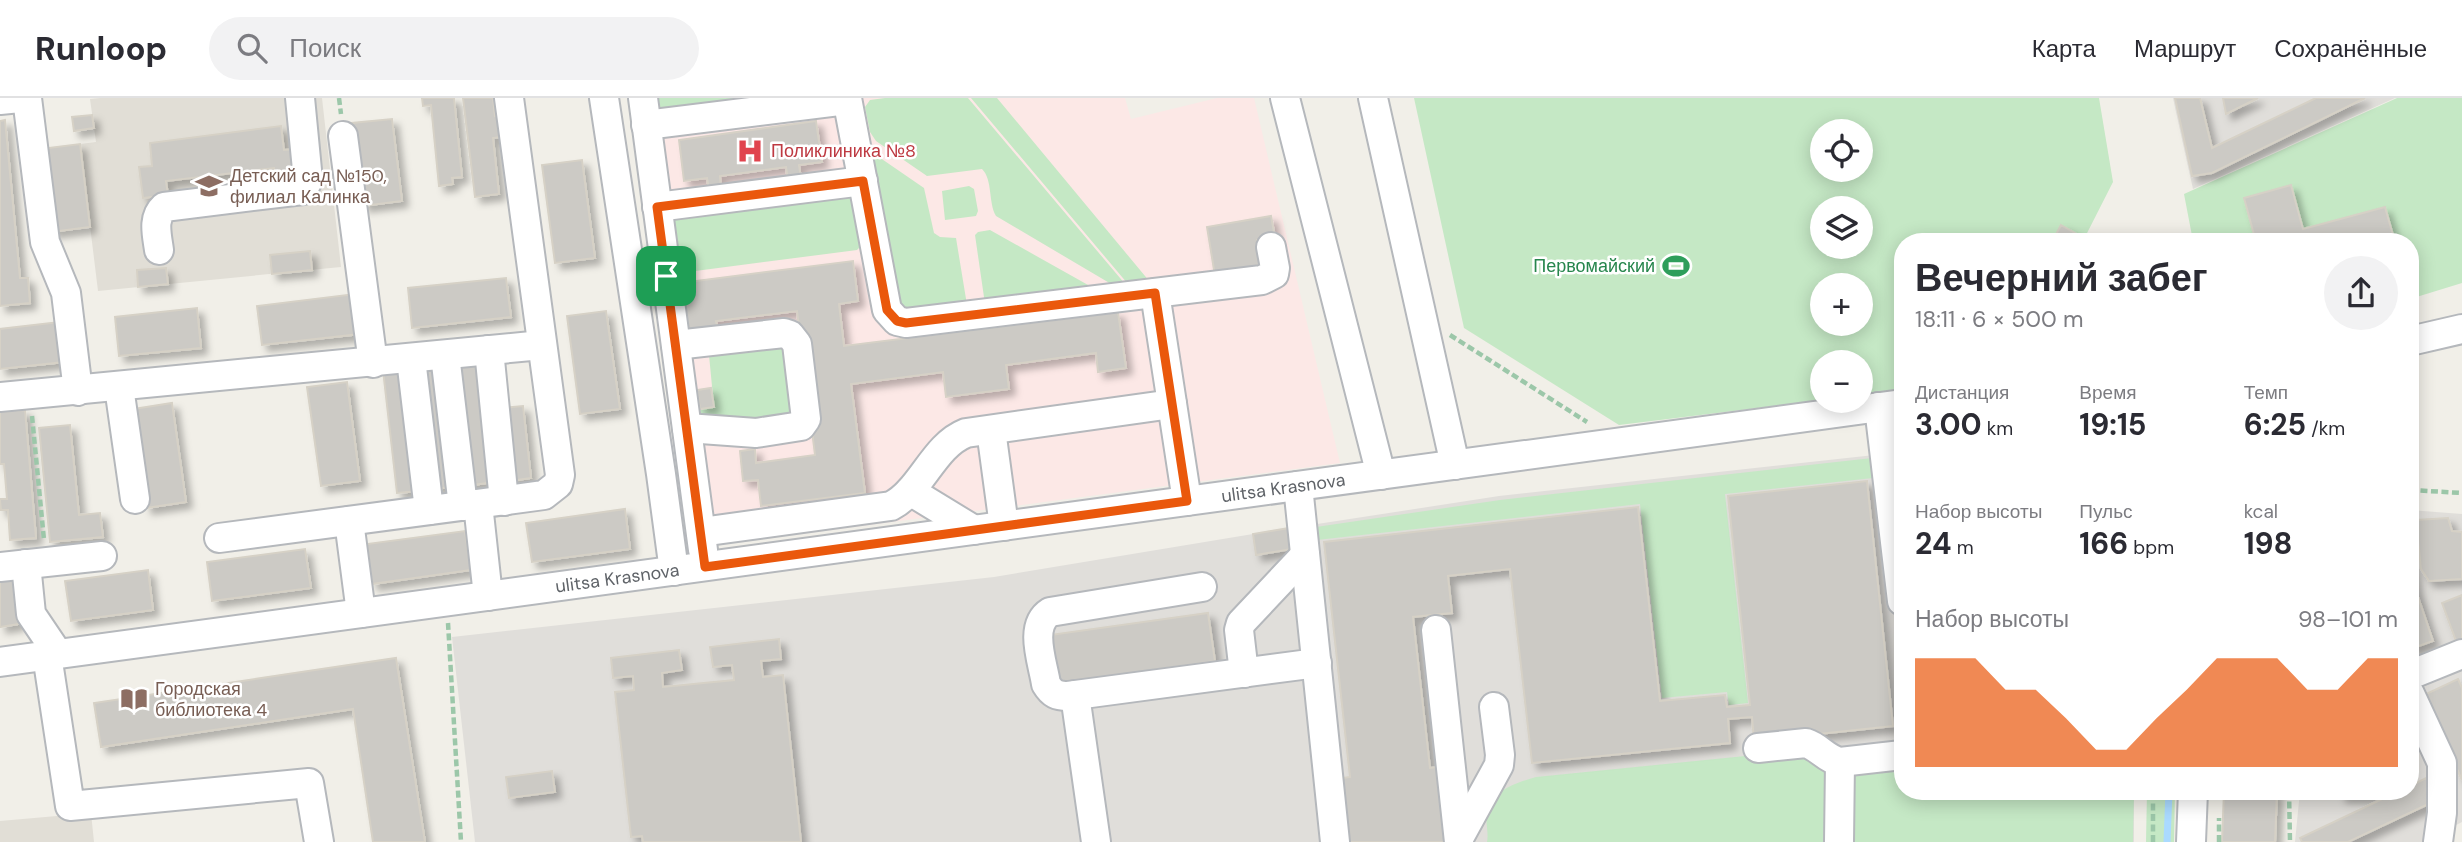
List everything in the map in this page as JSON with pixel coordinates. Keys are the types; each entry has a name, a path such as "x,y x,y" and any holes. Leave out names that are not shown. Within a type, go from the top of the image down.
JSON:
{"street":[{"path":"0,100 20,98"},
{"path":"27,98 45,242 66,293 79,391"},
{"path":"159,250 156,221 157,215 164,207 303,190 308,180 300,98"},
{"path":"219,538 544,495 558,484 560,475 509,98"},
{"path":"604,98 674,571"},
{"path":"1285,98 1381,475"},
{"path":"1373,98 1455,465"},
{"path":"705,567 644,112 847,99 887,310 897,321 906,323 1269,278 1274,274 1275,268 1271,247"},
{"path":"343,136 373,363"},
{"path":"657,207 863,181"},
{"path":"1155,293 1187,501"},
{"path":"2419,339 2462,330"},
{"path":"676,345 784,333 790,335 797,344 806,419 801,426 756,433 687,428"},
{"path":"0,397 542,345"},
{"path":"488,596 482,503 489,351"},
{"path":"445,355 482,503"},
{"path":"411,359 429,510"},
{"path":"118,387 135,499"},
{"path":"701,532 891,506 910,491 958,437 1172,404"},
{"path":"1891,406 1894,456"},
{"name":"ulitsa Krasnova","path":"0,662 1891,406"},
{"path":"990,430 1004,526"},
{"path":"1298,486 1335,842"},
{"path":"910,491 974,530"},
{"path":"349,521 361,613"},
{"path":"1244,673 1239,630 1241,623 1305,555"},
{"path":"102,556 24,564 31,614 52,655 70,806 309,783 319,842"},
{"path":"1202,587 1050,612 1043,617 1038,630 1046,684 1050,691 1058,696 1075,695 1317,663"},
{"path":"1436,630 1459,840"},
{"path":"2419,672 2462,654"},
{"path":"1075,695 1096,842"},
{"path":"1459,840 1499,765 1494,707"},
{"path":"2419,713 2442,763 2442,813 2438,842"},
{"path":"1758,748 1806,743 1814,746 1824,756 1840,762 1894,760"},
{"path":"1839,842 1840,762"},
{"path":"2191,842 2193,800"}],"path":[{"path":"1422,318 1621,442"},
{"path":"24,564 30,395"},
{"path":"2419,491 2462,493"},
{"path":"446,601 461,842"},
{"path":"2153,800 2153,842"},
{"path":"2289,800 2290,842"}],"shaded area":[{"name":"Детский сад №150, филиал Калинка","path":"322,98 341,267 98,291 80,144 96,142 90,99"},
{"path":"630,98 1125,98 1131,119 1217,98 1254,98 1340,463 702,547"},
{"path":"2173,98 2395,98 2193,189"},
{"path":"1894,453 1894,800 2134,800 2134,842 475,842 452,637 994,577 1499,496"},
{"path":"2419,511 2462,514 2462,822 2431,838 2431,842 2295,842 2299,800 2419,800"},
{"path":"91,813 94,842 0,842 0,821"}],"green space":[{"path":"646,98 740,98 654,109"},
{"path":"968,98 1131,291 1123,291 996,216 988,179 982,169 927,176 876,141 870,132 865,107 870,100"},
{"path":"971,98 997,98 1155,288 1133,290"},
{"name":"Первомайский","path":"1414,98 2099,98 2113,182 2087,233 1894,233 1894,391 1873,393 1873,350 1810,350 1810,401 1619,425 1464,328"},
{"path":"2397,98 2462,98 2462,283 2419,296 2419,233 2191,233 2184,194"},
{"path":"876,155 924,188 934,233 940,237 956,238 967,305 903,315 873,158"},
{"path":"969,186 974,189 978,211 976,216 945,220 942,191"},
{"path":"852,195 861,246 857,250 680,273 668,219"},
{"path":"990,230 1097,290 985,304 975,235"},
{"path":"784,343 800,414 756,425 701,416 700,410 714,407 709,355"},
{"path":"1872,458 1876,477 1873,478 1725,494 1748,703 1729,705 1727,692 1662,698 1640,504 1317,540 1316,527 1500,500"},
{"path":"1795,751 1826,770 1832,842 1487,842 1487,813 1494,799 1513,785 1536,777"},
{"path":"1881,767 1894,773 1894,800 2134,800 2133,842 1847,842 1848,784 1855,772"},
{"path":"2147,800 2175,800 2174,842 2146,842"}],"building":[{"path":"422,98 454,98 462,177 452,178 453,184 439,186 431,105 423,106"},
{"path":"463,98 493,98 495,116 499,115 501,137 493,138 499,194 475,197"},
{"path":"2175,98 2200,98 2212,148 2316,98 2365,98 2212,173 2192,176"},
{"path":"2223,98 2258,98 2226,114"},
{"path":"92,115 94,128 74,131 72,117"},
{"path":"392,119 402,201 363,206 352,123"},
{"path":"5,120 20,278 28,278 30,303 0,306 0,121"},
{"name":"Поликлиника №8","path":"816,121 822,162 799,165 801,178 788,180 786,167 720,176 721,188 709,190 707,178 684,181 679,140"},
{"path":"281,126 284,150 297,149 301,179 276,182 274,168 166,181 168,195 143,198 139,167 152,166 150,143"},
{"path":"80,144 90,227 51,232 40,149"},
{"path":"582,160 595,258 555,263 542,165"},
{"path":"2291,185 2303,229 2385,207 2392,233 2254,233 2244,198"},
{"path":"1271,216 1275,237 1257,240 1261,269 1215,276 1207,227"},
{"path":"2061,225 2075,233 2057,233"},
{"path":"310,251 312,270 272,274 270,255"},
{"path":"853,261 858,301 839,304 844,346 1118,312 1126,368 1098,372 1096,353 1006,365 1009,389 946,397 943,372 851,384 865,493 761,506 758,480 743,481 740,451 755,449 756,463 815,455 797,311 716,321 718,330 678,335 672,284"},
{"path":"166,268 168,284 138,287 137,270"},
{"path":"506,278 511,317 412,328 408,288"},
{"path":"355,294 360,334 262,345 257,306"},
{"path":"197,308 201,348 119,356 115,317"},
{"path":"606,311 620,409 580,414 567,316"},
{"path":"59,322 64,362 0,369 0,329"},
{"path":"479,359 494,482 466,486 451,362"},
{"path":"439,363 453,487 433,489 419,366"},
{"path":"405,367 419,491 397,493 383,370"},
{"path":"347,382 360,481 321,486 307,387"},
{"path":"711,388 714,407 700,409 697,390"},
{"path":"172,403 186,502 146,508 133,409"},
{"path":"523,406 531,478 510,481 502,408"},
{"path":"25,410 36,538 10,540 8,510 1,510 0,501 7,499 4,464 0,464 0,412"},
{"path":"70,425 79,515 100,513 103,537 50,542 39,428"},
{"path":"1867,481 1893,726 1754,741 1752,717 1728,719 1730,743 1532,763 1510,569 1448,576 1452,613 1413,617 1430,768 1438,767 1446,842 1349,842 1342,778 1350,777 1324,542 1638,507 1660,701 1725,695 1727,707 1750,705 1728,496"},
{"path":"625,509 630,549 532,562 526,523"},
{"path":"2448,518 2452,531 2462,532 2462,579 2429,581 2421,569 2419,520"},
{"path":"1295,527 1298,548 1256,555 1253,534"},
{"path":"465,531 471,570 372,584 367,544"},
{"path":"305,549 311,588 212,601 207,562"},
{"path":"148,570 153,610 71,621 65,581"},
{"path":"13,577 19,624 0,627 0,579"},
{"path":"2462,595 2462,648 2459,649 2442,603"},
{"path":"2419,600 2433,641 2419,646"},
{"path":"1208,613 1215,661 1057,684 1050,635"},
{"path":"779,639 781,659 761,661 763,677 783,675 801,842 643,842 642,836 631,837 615,692 634,690 633,676 613,678 611,658 679,650 682,670 662,673 663,687 734,680 732,665 713,667 710,647"},
{"path":"396,658 425,842 373,842 353,709 101,747 94,703"},
{"path":"2458,679 2462,688 2462,780 2424,695"},
{"path":"552,771 555,792 509,798 506,777"},
{"path":"2426,778 2437,800 2348,842 2302,842 2300,838 2380,800 2419,800 2419,782"},
{"path":"2224,800 2277,800 2275,842 2222,842"}],"waterway":[{"path":"2167,842 2169,800"}],"place":[{"name":"Поликлиника №8","path":"750,151"},
{"name":"Детский сад №150, филиал Калинка","path":"209,186"},
{"name":"Первомайский","path":"1676,266"},
{"name":"Городская библиотека 4","path":"134,699"}],"route":[{"path":"863,181 887,310 897,321 906,323 1155,293 1187,501 705,567 666,276 657,207 863,181"}]}
